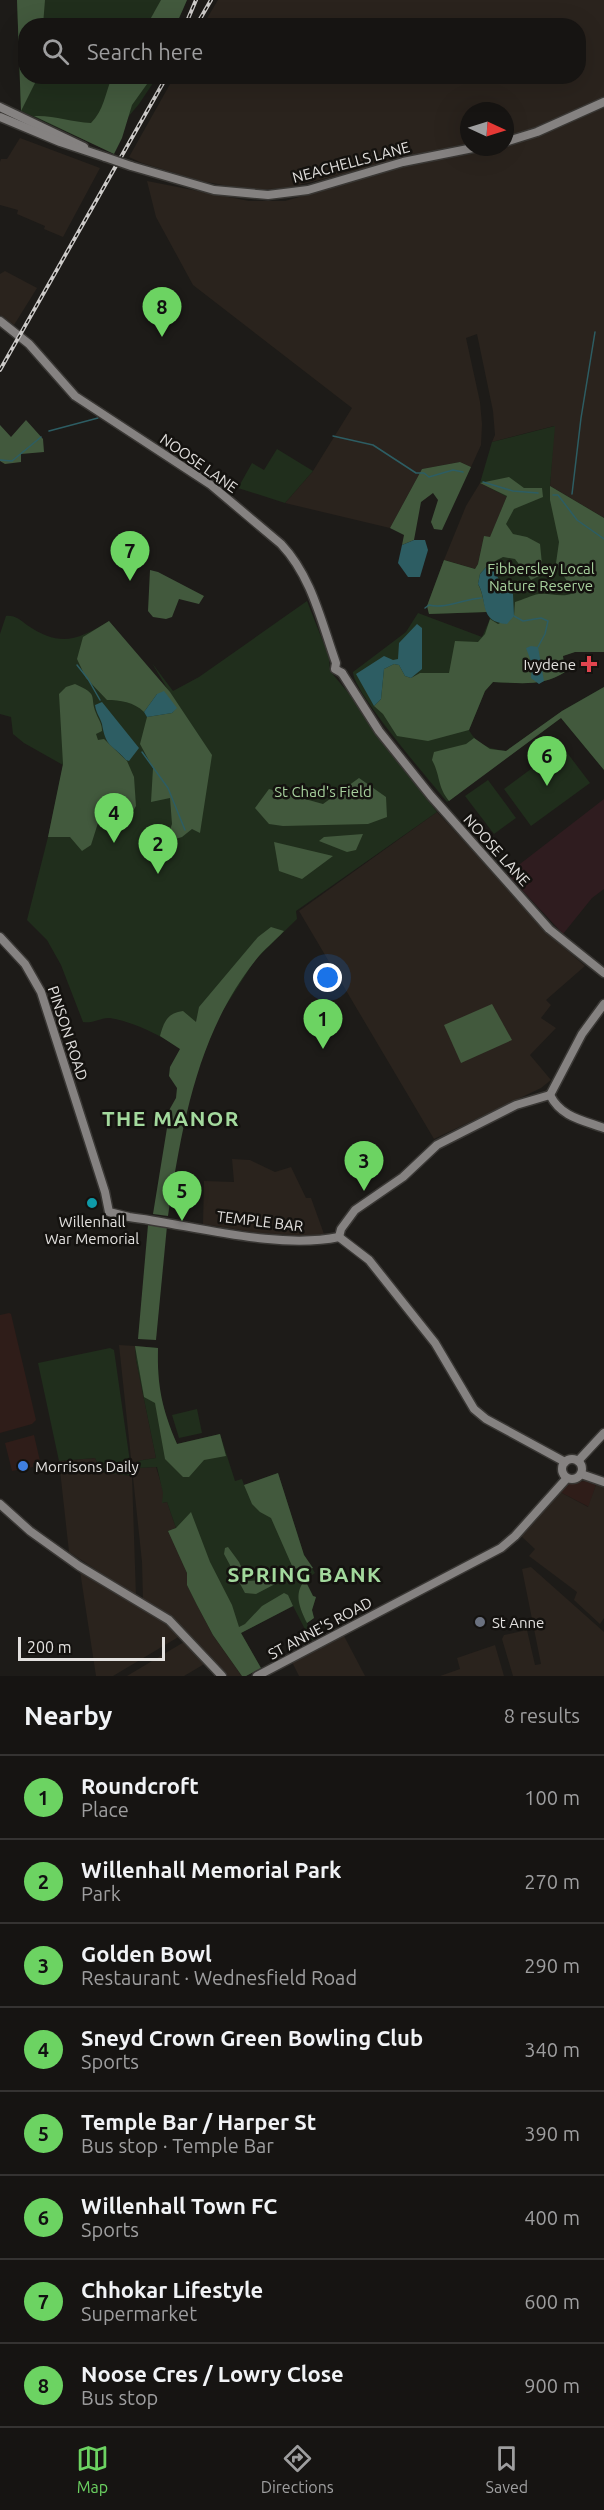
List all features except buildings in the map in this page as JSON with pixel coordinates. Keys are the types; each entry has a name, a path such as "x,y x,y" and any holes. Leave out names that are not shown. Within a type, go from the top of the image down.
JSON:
{"street":[{"path":"514,139 537,132 604,102"},
{"name":"NEACHELLS LANE","path":"0,107 7,117 92,152 214,190 268,195 308,190 403,162 460,151"},
{"name":"NOOSE LANE","path":"0,321 30,344 75,396 204,480 242,509 281,544 297,564 312,590 336,663 342,662 346,666 342,673 389,744 431,796 549,928 604,973"},
{"name":"PINSON ROAD","path":"0,937 24,964 41,992 105,1192 109,1212"},
{"path":"565,1462 486,1419 474,1409 435,1343 369,1260 339,1237 341,1229 355,1210 403,1176 437,1145 516,1105 550,1095 582,1034 604,1004"},
{"path":"550,1095 563,1113 604,1128"},
{"name":"TEMPLE BAR","path":"109,1212 267,1238 314,1240 339,1237"},
{"path":"579,1461 604,1433"},
{"path":"571,1459 579,1461 582,1466 581,1474 574,1479 567,1478 562,1471 565,1462 571,1459"},
{"path":"581,1474 604,1482"},
{"name":"ST ANNE'S ROAD","path":"257,1676 501,1548 515,1536 567,1478"},
{"path":"0,1504 30,1531 79,1566 170,1620 222,1676"}],"shaded area":[{"path":"218,0 604,0 604,518 550,486 554,426 492,442 495,435 493,411 477,334 466,338 480,402 482,424 481,445 471,467 460,462 422,469 390,528 285,503 313,471 352,408 193,285 156,217 147,181 249,201 285,201 372,176 370,168 286,188 250,190 201,181 129,157 170,84 586,84 586,18 207,18"},
{"path":"20,138 100,168 63,237 17,214 18,210 0,205 0,162 1,159 7,159"},
{"path":"5,271 37,288 14,325 0,315 0,274"},
{"path":"480,483 507,496 490,538 484,537 475,569 444,560 466,506"},
{"path":"604,799 604,889 592,898 563,934 507,874"},
{"path":"437,812 554,939 585,966 546,1000 551,1005 541,1018 556,1028 530,1055 551,1080 541,1088 434,1139 299,911"},
{"path":"232,1159 250,1160 275,1172 291,1167 306,1198 311,1198 324,1234 310,1236 259,1233 203,1224 204,1181 234,1182"},
{"path":"9,1313 36,1420 32,1424 0,1433 0,1315"},
{"path":"119,1345 135,1346 156,1458 137,1461 138,1468 156,1467 164,1493 163,1503 167,1502 176,1528 169,1531 187,1573 187,1585 213,1635 242,1676 228,1676 169,1615 143,1600 142,1562"},
{"path":"34,1435 40,1461 33,1463 33,1467 12,1471 5,1443"},
{"path":"95,1458 102,1472 132,1476 136,1596 69,1552 59,1461"},
{"path":"585,1481 596,1485 589,1507 558,1491 566,1483"},
{"path":"596,1485 604,1487 604,1618 600,1624 574,1600 577,1592 529,1556 535,1549 520,1535 558,1491 588,1507"},
{"path":"531,1567 604,1632 604,1676 513,1676 502,1639 504,1635 527,1630 535,1665 541,1664 522,1569"},
{"path":"80,1571 150,1611 180,1636 113,1676 96,1676"},
{"path":"344,1636 365,1676 299,1676 292,1662"},
{"path":"184,1642 206,1663 184,1676 127,1676"},
{"path":"495,1645 504,1676 440,1676 460,1669 457,1658"}],"green space":[{"path":"17,0 187,0 179,18 18,18 18,28"},
{"path":"17,0 45,0 44,18 18,18 18,28"},
{"path":"161,0 187,0 179,18 151,18"},
{"path":"20,84 152,84 139,104 102,148 21,111"},
{"path":"20,84 34,84 21,111"},
{"path":"110,84 147,84 132,105 122,138 114,154 34,116 91,123 102,107"},
{"path":"26,420 43,439 44,452 21,454 21,462 5,464 0,461 0,425 11,437"},
{"name":"Fibbersley Local Nature Reserve","path":"555,426 550,486 604,518 604,652 575,652 563,656 565,672 548,680 530,683 493,682 485,691 469,730 485,745 506,751 562,711 604,687 604,770 561,718 447,802 378,716 365,698 353,672 406,632 418,613 482,637 490,619 487,612 429,614 427,606 444,560 475,569 484,536 490,538 507,497 480,483 492,442"},
{"path":"277,449 313,471 285,503 238,488 252,463 264,470"},
{"path":"460,462 471,467 442,530 434,529 431,522 438,500 433,493 421,502 414,540 402,545 404,535 390,528 422,469"},
{"path":"509,477 524,488 542,488 543,497 514,509 506,524 513,534 527,537 540,544 543,574 531,580 515,559 503,557 497,560 494,567 488,565 480,574 478,584 487,612 429,614 427,606 444,560 475,569 484,536 490,537 507,496 480,483"},
{"path":"550,486 604,518 604,652 575,652 563,656 565,672 548,680 530,683 493,682 485,691 469,730 428,741 397,736 383,714 374,706 381,699 384,669 394,664 399,665 405,676 411,678 420,673 449,673 455,641 478,642 485,634 490,619 498,624 514,616 515,602 539,594 574,593 556,563 559,542 550,500"},
{"path":"150,570 204,596 199,604 179,599 172,617 166,619 153,617 148,611"},
{"name":"St Chad's Field","path":"307,601 329,657 330,671 437,812 296,911 297,919 255,960 218,1018 201,1061 157,1035 122,1021 103,1018 83,1022 61,965 47,940 27,920 63,765 24,743 13,734 11,717 0,714 0,634 6,616 15,617 39,632 59,639 78,637 109,621 161,684 168,690 152,663 173,691 199,677"},
{"path":"109,621 170,692 212,755 200,833 192,829 182,837 166,842 172,824 170,798 151,802 153,768 140,744 147,717 172,713 176,708 157,694 144,712 127,702 107,700 86,678 77,659 83,637"},
{"path":"75,684 92,696 102,728 102,731 96,734 98,740 104,739 127,761 134,777 136,806 127,821 98,823 91,845 82,851 70,837 48,837 63,764 59,694 66,687"},
{"path":"604,687 604,770 561,718 449,801 432,760 434,752 466,744 474,738 490,749 506,751 562,711"},
{"path":"562,746 590,783 531,826 504,789"},
{"path":"359,778 386,797 387,817 368,824 283,826 269,824 255,808 269,789 323,804"},
{"path":"488,780 516,818 494,834 465,796"},
{"path":"363,834 356,850 347,852 319,841 324,837"},
{"path":"274,842 333,856 302,879 279,871"},
{"path":"271,927 284,931 258,957 235,989 206,1050 186,1115 168,1216 153,1214 167,1128 163,1121 176,1098 177,1088 169,1076 170,1067 180,1049 160,1036 163,1026 170,1016 183,1011 196,1022 199,1007 258,937"},
{"path":"492,1004 512,1040 461,1063 444,1025"},
{"path":"148,1225 167,1226 156,1340 138,1339"},
{"path":"135,1346 158,1348 158,1374 162,1397 177,1444 220,1434 235,1481 242,1479 244,1485 278,1473 304,1555 315,1573 305,1580 313,1596 316,1597 312,1610 314,1618 307,1623 315,1639 311,1641 293,1606 241,1633 261,1668 246,1676 242,1676 213,1635 187,1585 187,1573 168,1531 176,1528 167,1502 162,1503 163,1493 157,1467 137,1468 137,1461 156,1458"},
{"path":"135,1346 158,1348 158,1374 162,1397 177,1444 220,1434 226,1456 204,1460 189,1477 183,1477 165,1459 155,1403 144,1397"},
{"path":"110,1348 114,1350 132,1476 102,1472 95,1458 59,1461 38,1363"},
{"path":"197,1409 202,1433 179,1438 172,1415"},
{"path":"278,1473 304,1555 313,1568 307,1570 293,1568 271,1518 252,1504 244,1485"},
{"path":"191,1512 210,1562 232,1605 239,1627 245,1624 262,1606 284,1593 288,1595 293,1606 241,1633 261,1668 246,1676 242,1676 213,1635 187,1585 187,1573 168,1531 176,1528"},
{"path":"228,1547 239,1562 248,1581 262,1580 276,1573 279,1574 277,1583 256,1594 245,1593 224,1554 225,1548"},
{"path":"305,1580 313,1596 316,1597 312,1610 314,1618 307,1623 300,1606 299,1596 301,1585"}],"water":[{"path":"414,540 425,540 428,550 420,577 408,577 398,563 402,545"},
{"path":"488,565 494,567 498,578 513,594 514,616 507,624 492,619 485,609 478,584 480,574"},
{"path":"417,624 422,628 422,669 411,678 405,676 399,665 394,664 384,669 381,699 374,706 356,674 384,656 393,660 398,659 399,643"},
{"path":"538,647 544,681 539,684 531,678 532,664 526,648"},
{"path":"164,691 177,708 172,713 147,717 144,712 157,694"},
{"path":"102,702 139,748 129,761 110,745 105,737 95,705"}],"waterway":[{"path":"572,494 595,332"},
{"path":"49,431 98,418"},
{"path":"333,436 373,445 416,473 424,473 429,477 453,470 463,472"},
{"path":"0,460 12,461 41,437"},
{"path":"483,482 513,491 538,493"},
{"path":"553,495 558,495 577,520 604,539"},
{"path":"425,608 429,605 442,606 481,598"},
{"path":"514,616 523,621 541,618 548,621 545,634 538,647"},
{"path":"77,665 100,700"},
{"path":"142,752 168,788 185,830"}],"railway":[{"path":"188,18 196,0"},
{"path":"201,18 211,0"},
{"path":"0,370 162,84"}],"place":[{"name":"Noose Cres / Lowry Close","path":"162,337"},
{"name":"Chhokar Lifestyle","path":"130,581"},
{"name":"Ivydene","path":"589,664"},
{"name":"Willenhall Town FC","path":"547,786"},
{"name":"Sneyd Crown Green Bowling Club","path":"114,843"},
{"name":"Willenhall Memorial Park","path":"158,874"},
{"name":"Roundcroft","path":"323,1049"},
{"name":"Golden Bowl","path":"364,1191"},
{"name":"Willenhall War Memorial","path":"92,1203"},
{"name":"Temple Bar / Harper St","path":"182,1221"},
{"name":"Morrisons Daily","path":"23,1466"},
{"name":"St Anne","path":"480,1622"}],"district":[{"name":"THE MANOR","path":"171,1118"},
{"name":"SPRING BANK","path":"305,1574"}]}
